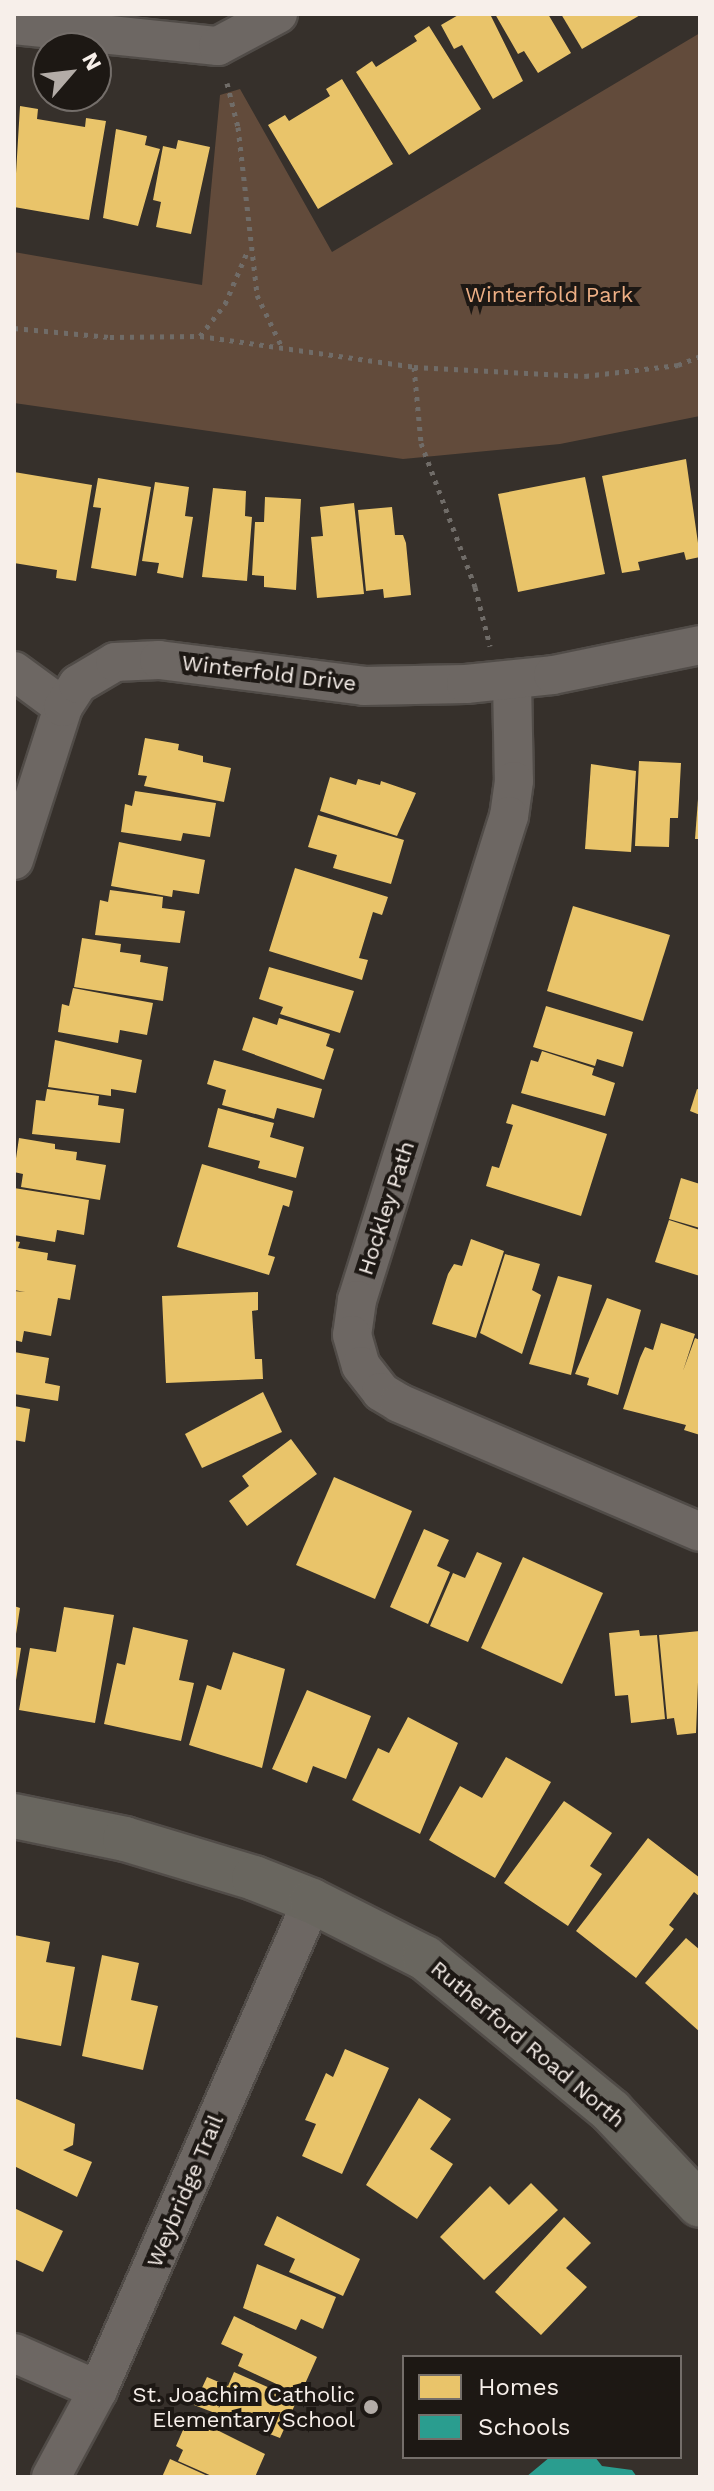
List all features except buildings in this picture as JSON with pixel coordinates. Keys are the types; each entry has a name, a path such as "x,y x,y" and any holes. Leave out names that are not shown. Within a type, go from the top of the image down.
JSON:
{"street":[{"path":"14,25 218,46 278,14"},
{"name":"Winterfold Drive","path":"14,860 63,707 78,684 95,672 134,659 364,686 700,645"},
{"name":"Hockley Path","path":"501,668 514,781 509,816 357,1300 352,1335 361,1366 381,1392 399,1403 700,1532"},
{"path":"14,671 63,707"},
{"name":"Rutherford Road North","path":"14,1816 197,1859 312,1901 425,1958 521,2032 621,2120 700,2205"},
{"name":"Weybridge Trail","path":"51,2477 98,2390 312,1901"},
{"path":"14,2353 98,2390"}],"path":[{"path":"218,46 238,127 249,249 257,295 281,346"},
{"path":"200,336 225,304 249,249"},
{"path":"14,328 110,337 200,336 414,367 585,376 678,365 700,356"},
{"path":"414,367 421,443 475,587 501,668"}],"green space":[{"name":"Winterfold Park","path":"700,33 700,416 560,444 403,459 14,403 14,252 202,285 220,95 240,89 332,252"}],"place":[{"name":"St. Joachim Catholic Elementary School","path":"371,2407"}]}
